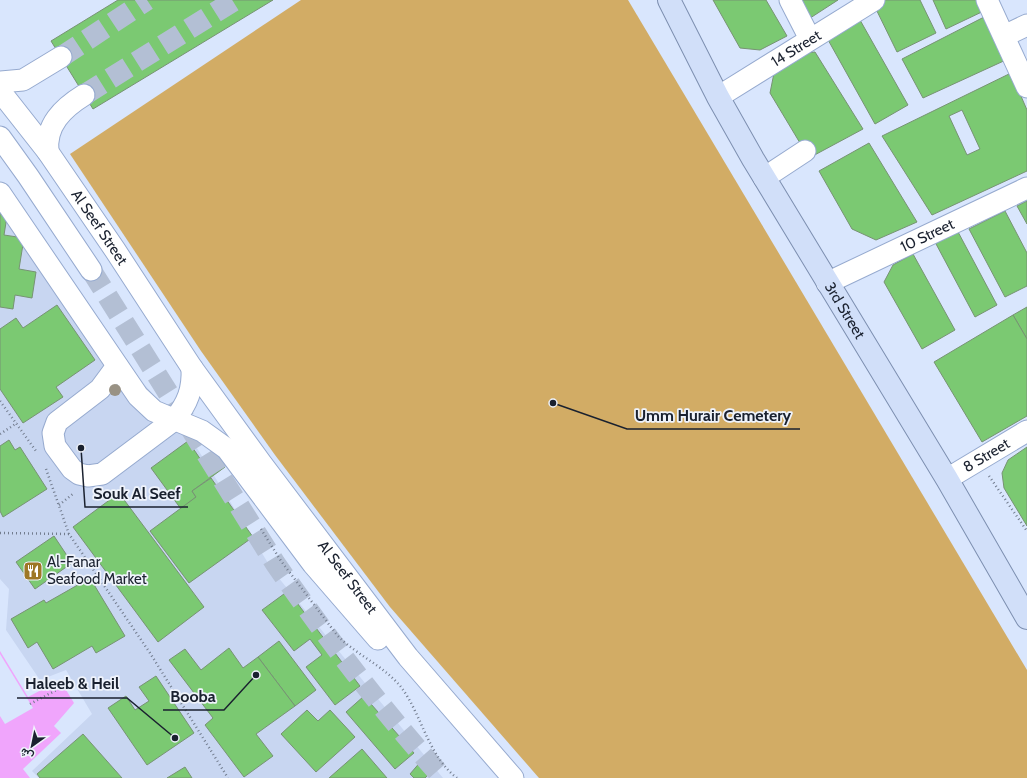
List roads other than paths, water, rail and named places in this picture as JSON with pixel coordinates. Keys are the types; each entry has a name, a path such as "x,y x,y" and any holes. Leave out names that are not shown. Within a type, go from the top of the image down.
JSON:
{"main road":[{"name":"3rd Street","path":"669,0 718,97 764,178 947,479 1027,618"}],"street":[{"path":"790,0 810,39"},
{"name":"14 Street","path":"718,97 874,0"},
{"path":"987,0 1027,87"},
{"path":"1004,36 1027,25"},
{"path":"0,82 23,80 60,57"},
{"name":"Al Seef Street","path":"0,91 48,152 115,250 192,368 261,463 408,657 513,778"},
{"path":"48,152 48,138 55,121 62,110 84,95"},
{"path":"0,127 28,176"},
{"name":"Al Seef Street","path":"0,137 91,270"},
{"path":"764,178 805,151"},
{"name":"10 Street","path":"827,283 1027,188"},
{"name":"Al Seef Street","path":"0,193 138,396 145,404 159,413 211,436 235,458 313,564 498,778"},
{"path":"117,366 100,389 62,418 54,428 52,434 55,446 72,469 79,474 88,476 102,474 174,420 183,409 189,396 192,382 192,368"},
{"name":"8 Street","path":"947,479 1027,431"}],"tunnel":[{"path":"61,57 147,0"},
{"path":"84,95 235,0"},
{"path":"91,270 275,563 356,673 398,726 443,778"}],"place":[{"name":"Umm Hurair Cemetery","path":"553,403"},
{"name":"Souk Al Seef","path":"81,448"},
{"name":"Al-Fanar Seafood Market","path":"33,571"},
{"name":"Booba","path":"256,675"},
{"name":"Haleeb & Heil","path":"175,738"}]}
